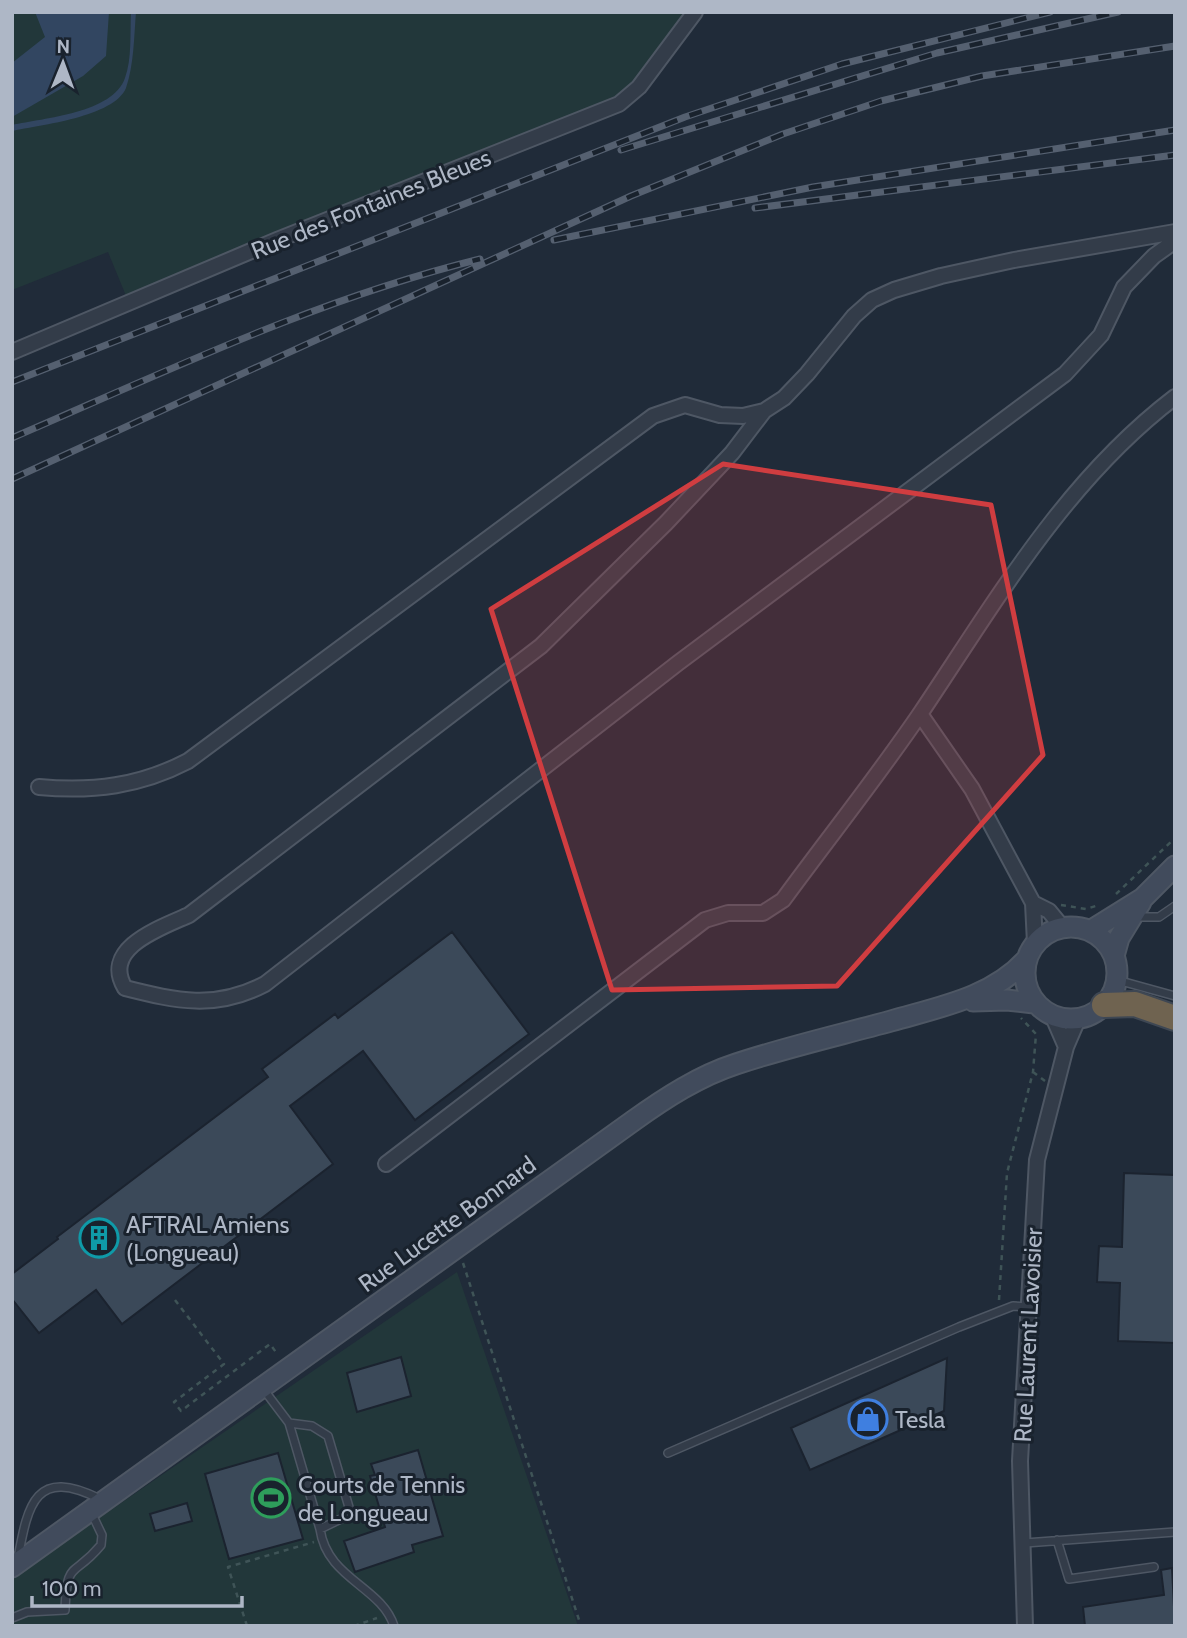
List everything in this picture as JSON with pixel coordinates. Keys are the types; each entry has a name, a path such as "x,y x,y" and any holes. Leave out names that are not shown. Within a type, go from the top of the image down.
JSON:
{"highway":[{"path":"1104,1005 1135,1004 1175,1018"}],"street":[{"name":"Rue des Fontaines Bleues","path":"12,352 277,240 619,104 639,87 695,12"},
{"path":"1175,232 1014,260 941,276 894,290 872,300 854,316 807,374 783,398 764,411 732,453 666,523 541,646 240,878 189,915 129,947 120,958 118,968 125,988 162,997 228,1000 264,984 689,654 1065,374 1101,335 1124,286 1154,256 1175,241"},
{"path":"386,1164 705,920 728,913 763,914 783,900 920,713 1015,569 1071,496 1141,423 1175,397"},
{"path":"39,788 71,790 124,787 188,761 653,416 685,405 720,415 743,416 764,411"},
{"path":"920,713 972,789 1033,903 1030,952 1024,975 1034,1003 1053,1017 1066,1047"},
{"path":"1090,931 1143,898 1175,866"},
{"path":"1053,1017 1077,1019 1104,1005 1117,981 1114,956 1119,938 1143,898"},
{"path":"1033,903 1049,911 1063,928"},
{"path":"1030,952 1053,930 1063,928 1090,931 1104,941 1114,956"},
{"name":"Rue Lucette Bonnard","path":"14,1565 649,1110 692,1083 734,1064 951,1004 989,990 1013,974 1030,952"},
{"name":"Rue Lucette Bonnard","path":"951,1004 1007,1000 1034,1003"},
{"name":"Rue Laurent Lavoisier","path":"1026,1626 1020,1461 1037,1160 1066,1047 1077,1019"}],"lane":[{"path":"1133,917 1159,917 1175,906"},
{"path":"1117,981 1175,996"},
{"path":"668,1453 1000,1311 1013,1306 1030,1307"},
{"path":"262,1388 289,1423 326,1552 341,1571 390,1613 394,1626"},
{"path":"289,1423 312,1426 328,1436 351,1514 320,1529"},
{"path":"12,1618 27,1612 65,1611 66,1581 71,1570 101,1545 97,1506 82,1490 62,1486 46,1489 35,1496 26,1513 14,1565"},
{"path":"1025,1544 1175,1532"},
{"path":"1057,1540 1069,1580 1154,1567"}],"path":[{"path":"1115,895 1175,838"},
{"path":"1049,911 1060,905 1086,909 1106,903"},
{"path":"1000,1311 1007,1173 1035,1059 1035,1034 1007,1000"},
{"path":"458,1247 581,1626"},
{"path":"175,1300 224,1364 174,1402 181,1410 270,1344 289,1368"},
{"path":"247,1626 228,1567 322,1540"},
{"path":"354,1626 390,1613"}],"highlighted area":[{"path":"723,464 991,505 1043,755 837,986 612,990 491,609"}],"green space":[{"path":"12,12 695,12 619,104 129,303 108,252 12,290"},
{"path":"457,1272 578,1626 12,1626 12,1578"}],"water":[{"path":"35,12 109,12 106,56 83,76 12,117 12,63 45,37"},
{"path":"131,12 136,12 132,60 126,88 119,98 92,113 12,131 12,125 76,112 107,99 118,90 129,63"}],"building":[{"path":"452,932 529,1034 415,1120 363,1051 290,1106 333,1164 122,1324 96,1290 39,1333 12,1299 12,1274 268,1077 262,1069 335,1014 338,1018"},
{"path":"1124,1173 1175,1175 1175,1343 1118,1341 1120,1283 1097,1282 1099,1246 1122,1247"},
{"path":"401,1357 411,1396 357,1412 347,1373"},
{"name":"Tesla","path":"947,1358 944,1411 810,1470 791,1428"},
{"path":"418,1450 443,1536 412,1545 414,1552 355,1572 344,1541 385,1527 370,1476 375,1475 371,1464"},
{"path":"278,1453 303,1539 229,1559 205,1474"},
{"path":"187,1503 192,1521 155,1531 150,1514"},
{"path":"1172,1568 1175,1626 1085,1626 1083,1607 1164,1595 1161,1570"}],"railway":[{"path":"12,382 685,117 842,64 1050,12"},
{"path":"621,150 937,53 1118,12"},
{"path":"12,479 631,196 783,134 881,101 982,76 1175,46"},
{"path":"554,240 813,187 1175,130"},
{"path":"755,208 1175,155"},
{"path":"12,438 184,363 301,316 419,275 480,259"}],"place":[{"name":"AFTRAL Amiens (Longueau)","path":"99,1238"},
{"name":"Tesla","path":"868,1419"},
{"name":"Courts de Tennis de Longueau","path":"271,1498"}]}
